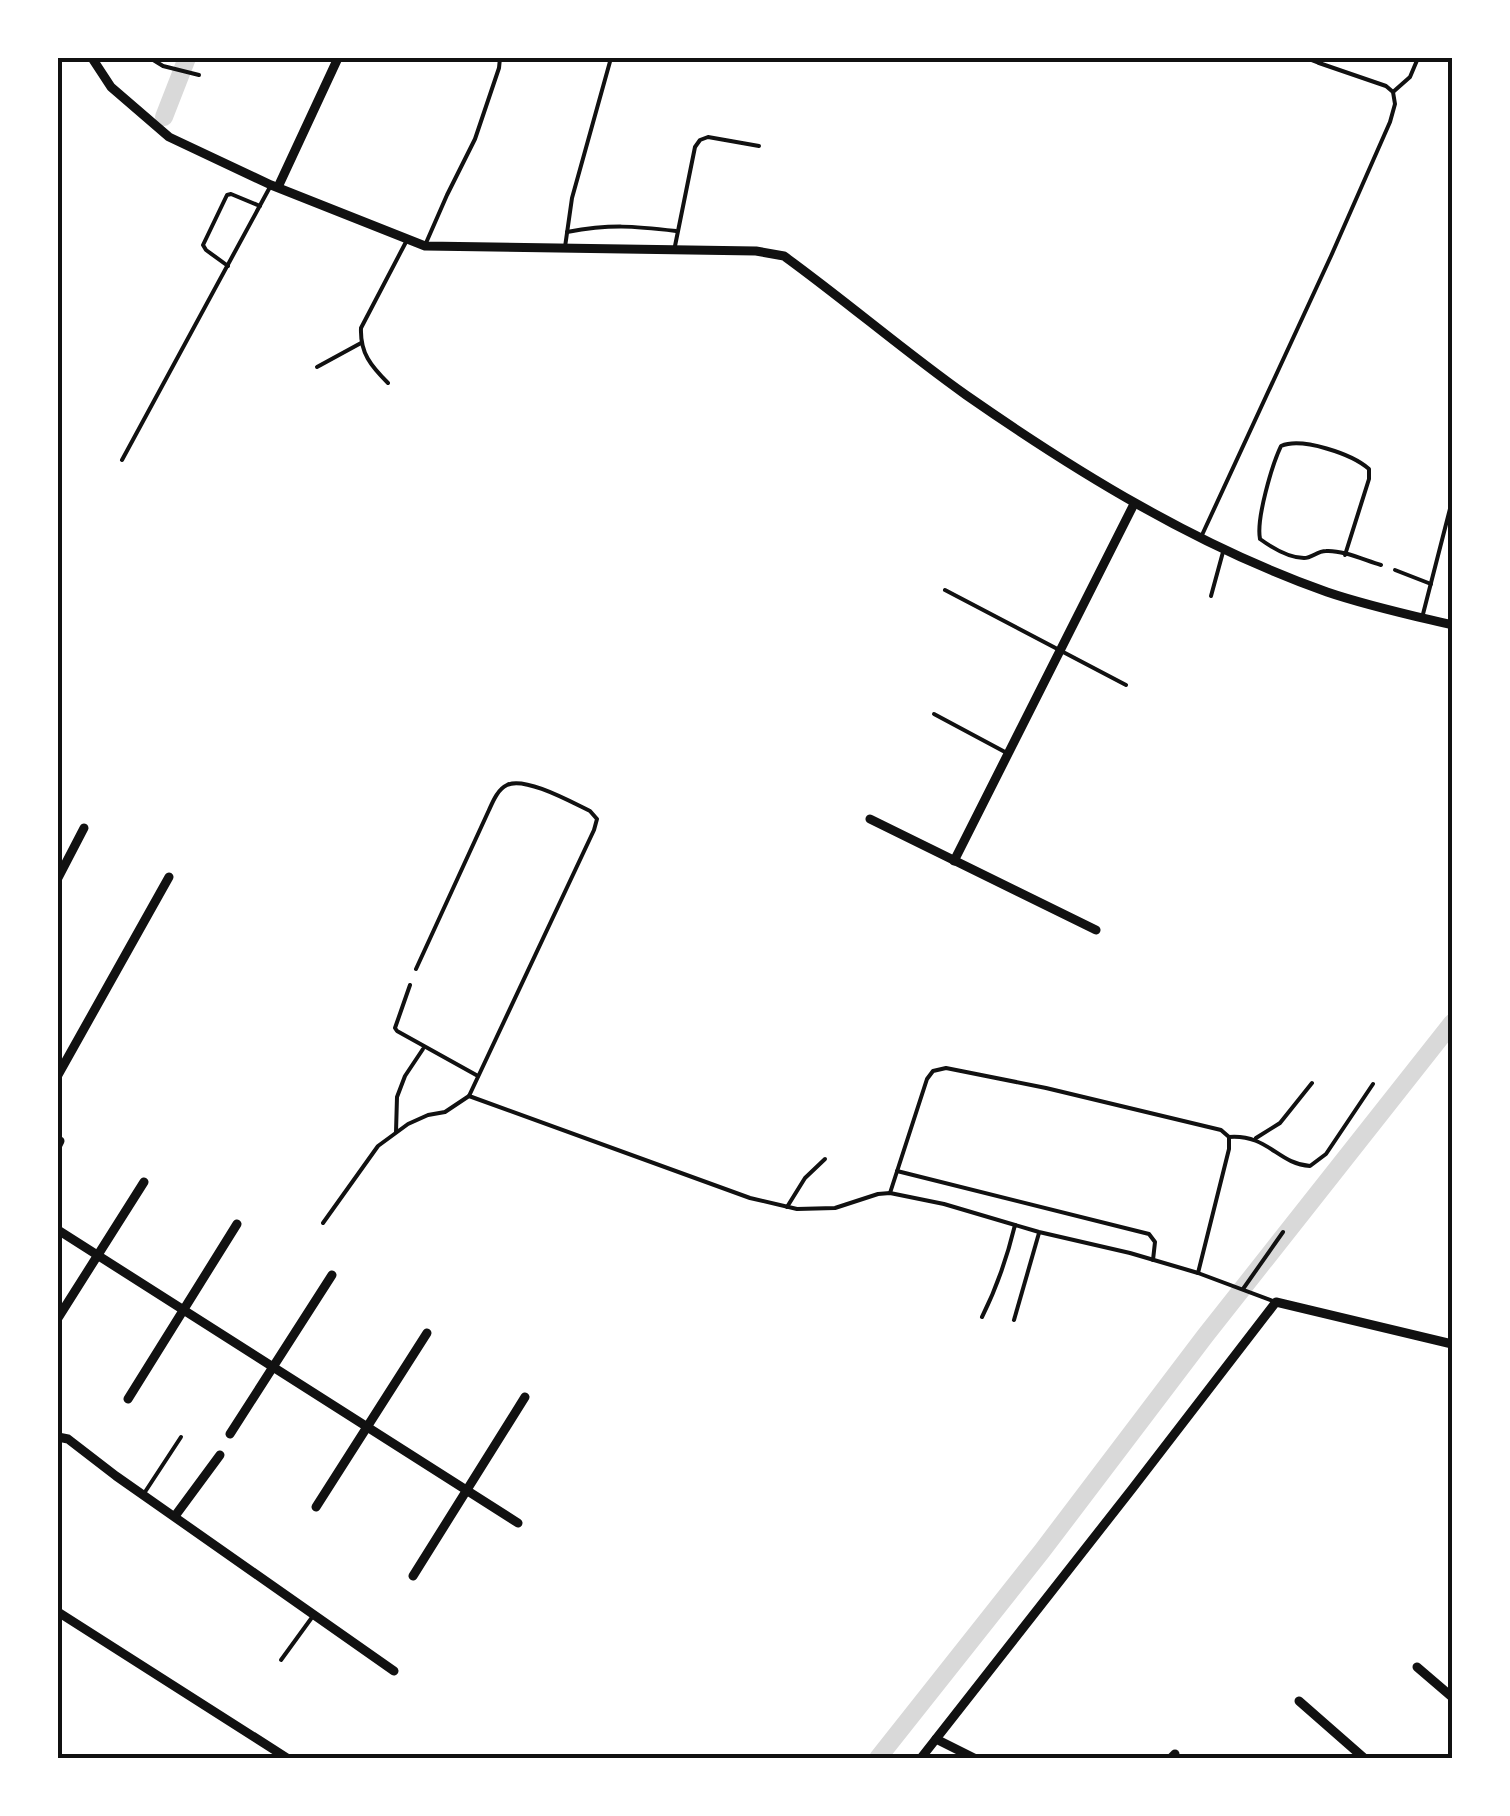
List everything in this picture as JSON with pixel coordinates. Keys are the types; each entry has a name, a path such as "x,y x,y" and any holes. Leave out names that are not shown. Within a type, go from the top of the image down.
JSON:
{"street":[{"path":"274,186 338,58"},
{"path":"95,59 111,87 169,137 274,186 425,246 756,251 784,256 965,394 1134,504 1328,592 1452,625"},
{"path":"954,861 1134,504"},
{"path":"870,820 1096,930"},
{"path":"58,878 84,828"},
{"path":"58,1075 170,877"},
{"path":"58,1318 144,1182"},
{"path":"128,1398 237,1224"},
{"path":"58,1230 518,1523"},
{"path":"230,1434 332,1275"},
{"path":"920,1758 1271,1300 1452,1344"},
{"path":"316,1507 426,1334"},
{"path":"413,1576 525,1398"},
{"path":"58,1437 68,1439 394,1670"},
{"path":"174,1516 220,1455"},
{"path":"58,1612 288,1758"},
{"path":"1417,1666 1452,1697"},
{"path":"1299,1702 1364,1758"},
{"path":"936,1739 974,1758"}],"lane":[{"path":"150,58 198,76"},
{"path":"425,246 474,140 500,58"},
{"path":"564,249 572,198 611,58"},
{"path":"1201,537 1390,122 1394,104 1393,92 1386,86 1306,58"},
{"path":"1393,92 1410,77 1418,58"},
{"path":"674,250 694,147 708,138 758,146"},
{"path":"122,460 274,186"},
{"path":"228,266 203,245 222,202 231,194 260,206"},
{"path":"567,232 604,225 678,232"},
{"path":"388,383 369,365 360,343 362,328 407,240"},
{"path":"317,368 360,343"},
{"path":"1345,555 1369,479 1368,468 1352,457 1296,442 1281,446 1259,522 1260,539 1272,548 1302,558 1326,551 1381,565"},
{"path":"1422,618 1452,502"},
{"path":"1211,596 1224,548"},
{"path":"1396,570 1431,584"},
{"path":"945,590 1126,684"},
{"path":"934,714 1009,754"},
{"path":"323,1223 378,1146 396,1132 428,1115 446,1112 470,1096 597,819 590,811 526,783 504,786 489,810 416,969"},
{"path":"410,984 395,1028 409,1040 478,1076"},
{"path":"396,1132 397,1097 405,1076 424,1048"},
{"path":"890,1193 928,1079 946,1068 1221,1130 1229,1137 1244,1136 1300,1166 1310,1166 1326,1154 1372,1084"},
{"path":"1254,1139 1280,1123 1312,1083"},
{"path":"470,1096 750,1198 798,1209 835,1208 890,1193 1153,1260 1271,1300"},
{"path":"1198,1273 1229,1137"},
{"path":"787,1207 805,1178 825,1159"},
{"path":"897,1171 1138,1230 1155,1242 1153,1260"},
{"path":"982,1318 1002,1274 1015,1224"},
{"path":"1014,1320 1039,1232"},
{"path":"1244,1289 1284,1232"},
{"path":"143,1494 181,1437"},
{"path":"281,1660 314,1614"}],"waterway":[{"path":"164,117 187,58"},
{"path":"878,1758 1452,1023"}]}
